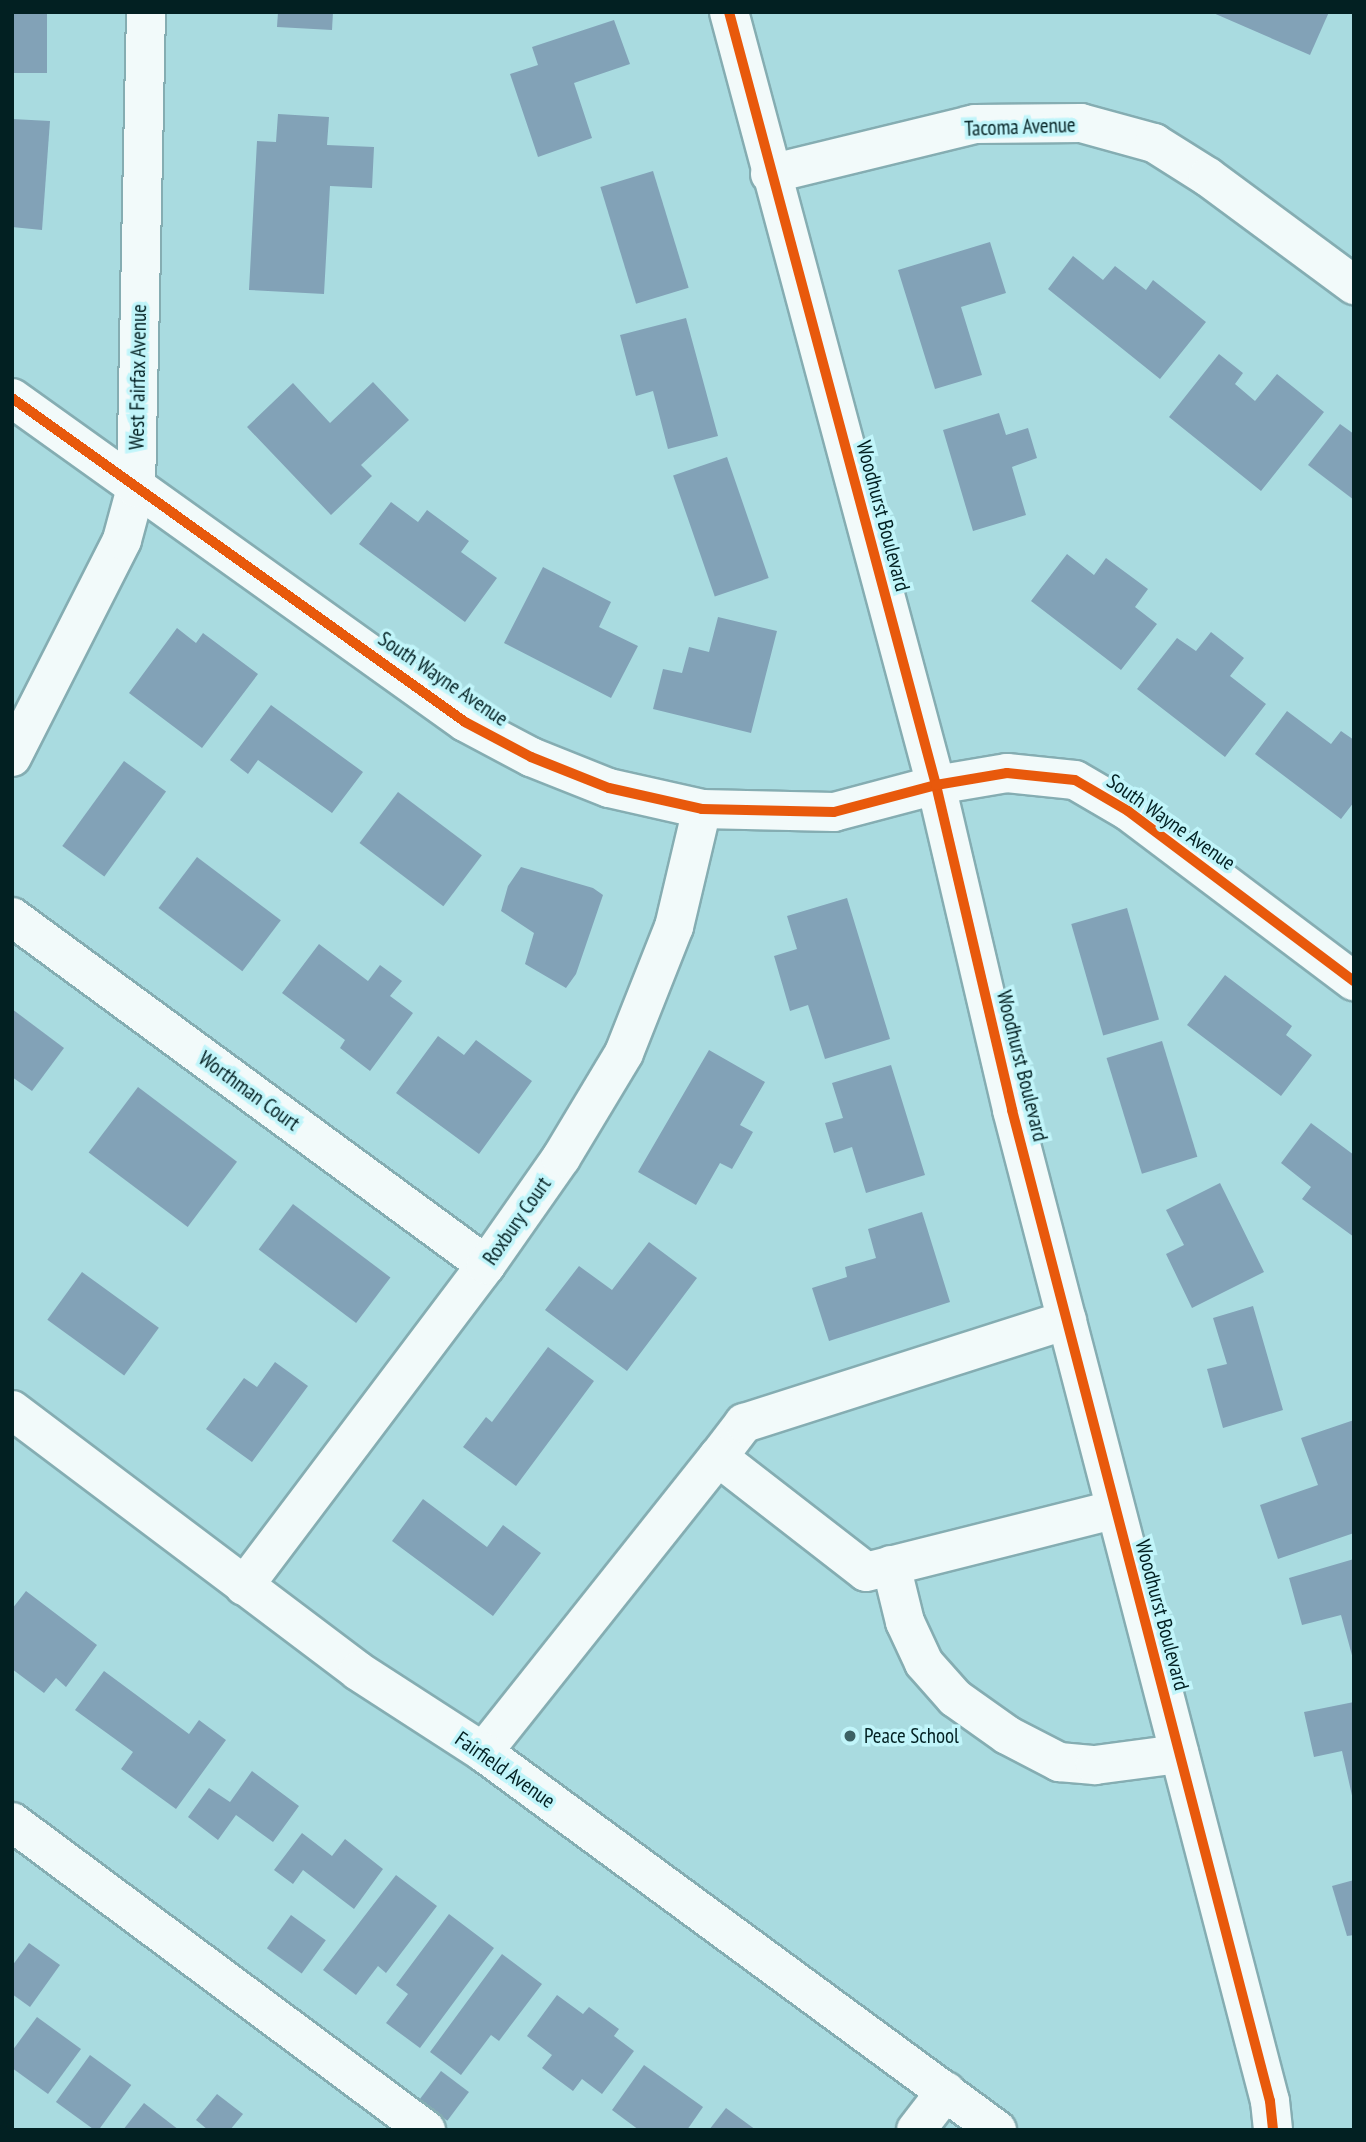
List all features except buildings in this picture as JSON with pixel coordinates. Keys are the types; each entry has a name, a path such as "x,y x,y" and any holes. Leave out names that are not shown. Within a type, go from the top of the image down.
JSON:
{"street":[{"name":"West Fairfax Avenue","path":"12,757 122,540 136,488 146,12"},
{"name":"Woodhurst Boulevard","path":"729,12 770,174 936,785 1113,1510 1180,1754 1270,2101 1273,2130"},
{"name":"Tacoma Avenue","path":"770,174 975,124 1081,123 1154,143 1208,177 1354,285"},
{"name":"South Wayne Avenue","path":"12,398 465,722 531,757 609,788 702,809 834,813 936,785 1007,773 1075,780 1128,811 1354,981"},
{"name":"Roxbury Court","path":"244,1586 486,1265 561,1158 624,1053 674,928 702,809"},
{"name":"Worthman Court","path":"12,917 486,1265"},
{"path":"483,1752 744,1423 1067,1320"},
{"name":"Fairfield Avenue","path":"12,1410 358,1671 483,1752 997,2130"},
{"path":"718,1457 866,1572 1113,1510"},
{"path":"891,1565 905,1622 924,1663 955,1698 1007,1735 1059,1762 1095,1765 1180,1754"},
{"path":"12,1822 426,2130"},
{"path":"916,2130 946,2091"}],"cycle path":[{"path":"729,12 936,785 1012,1110 1270,2101 1273,2130"},
{"path":"12,398 465,722 531,757 609,788 702,809 834,812 936,785 1007,773 1075,780 1128,811 1354,981"}],"place":[{"name":"Peace School","path":"850,1736"}]}
